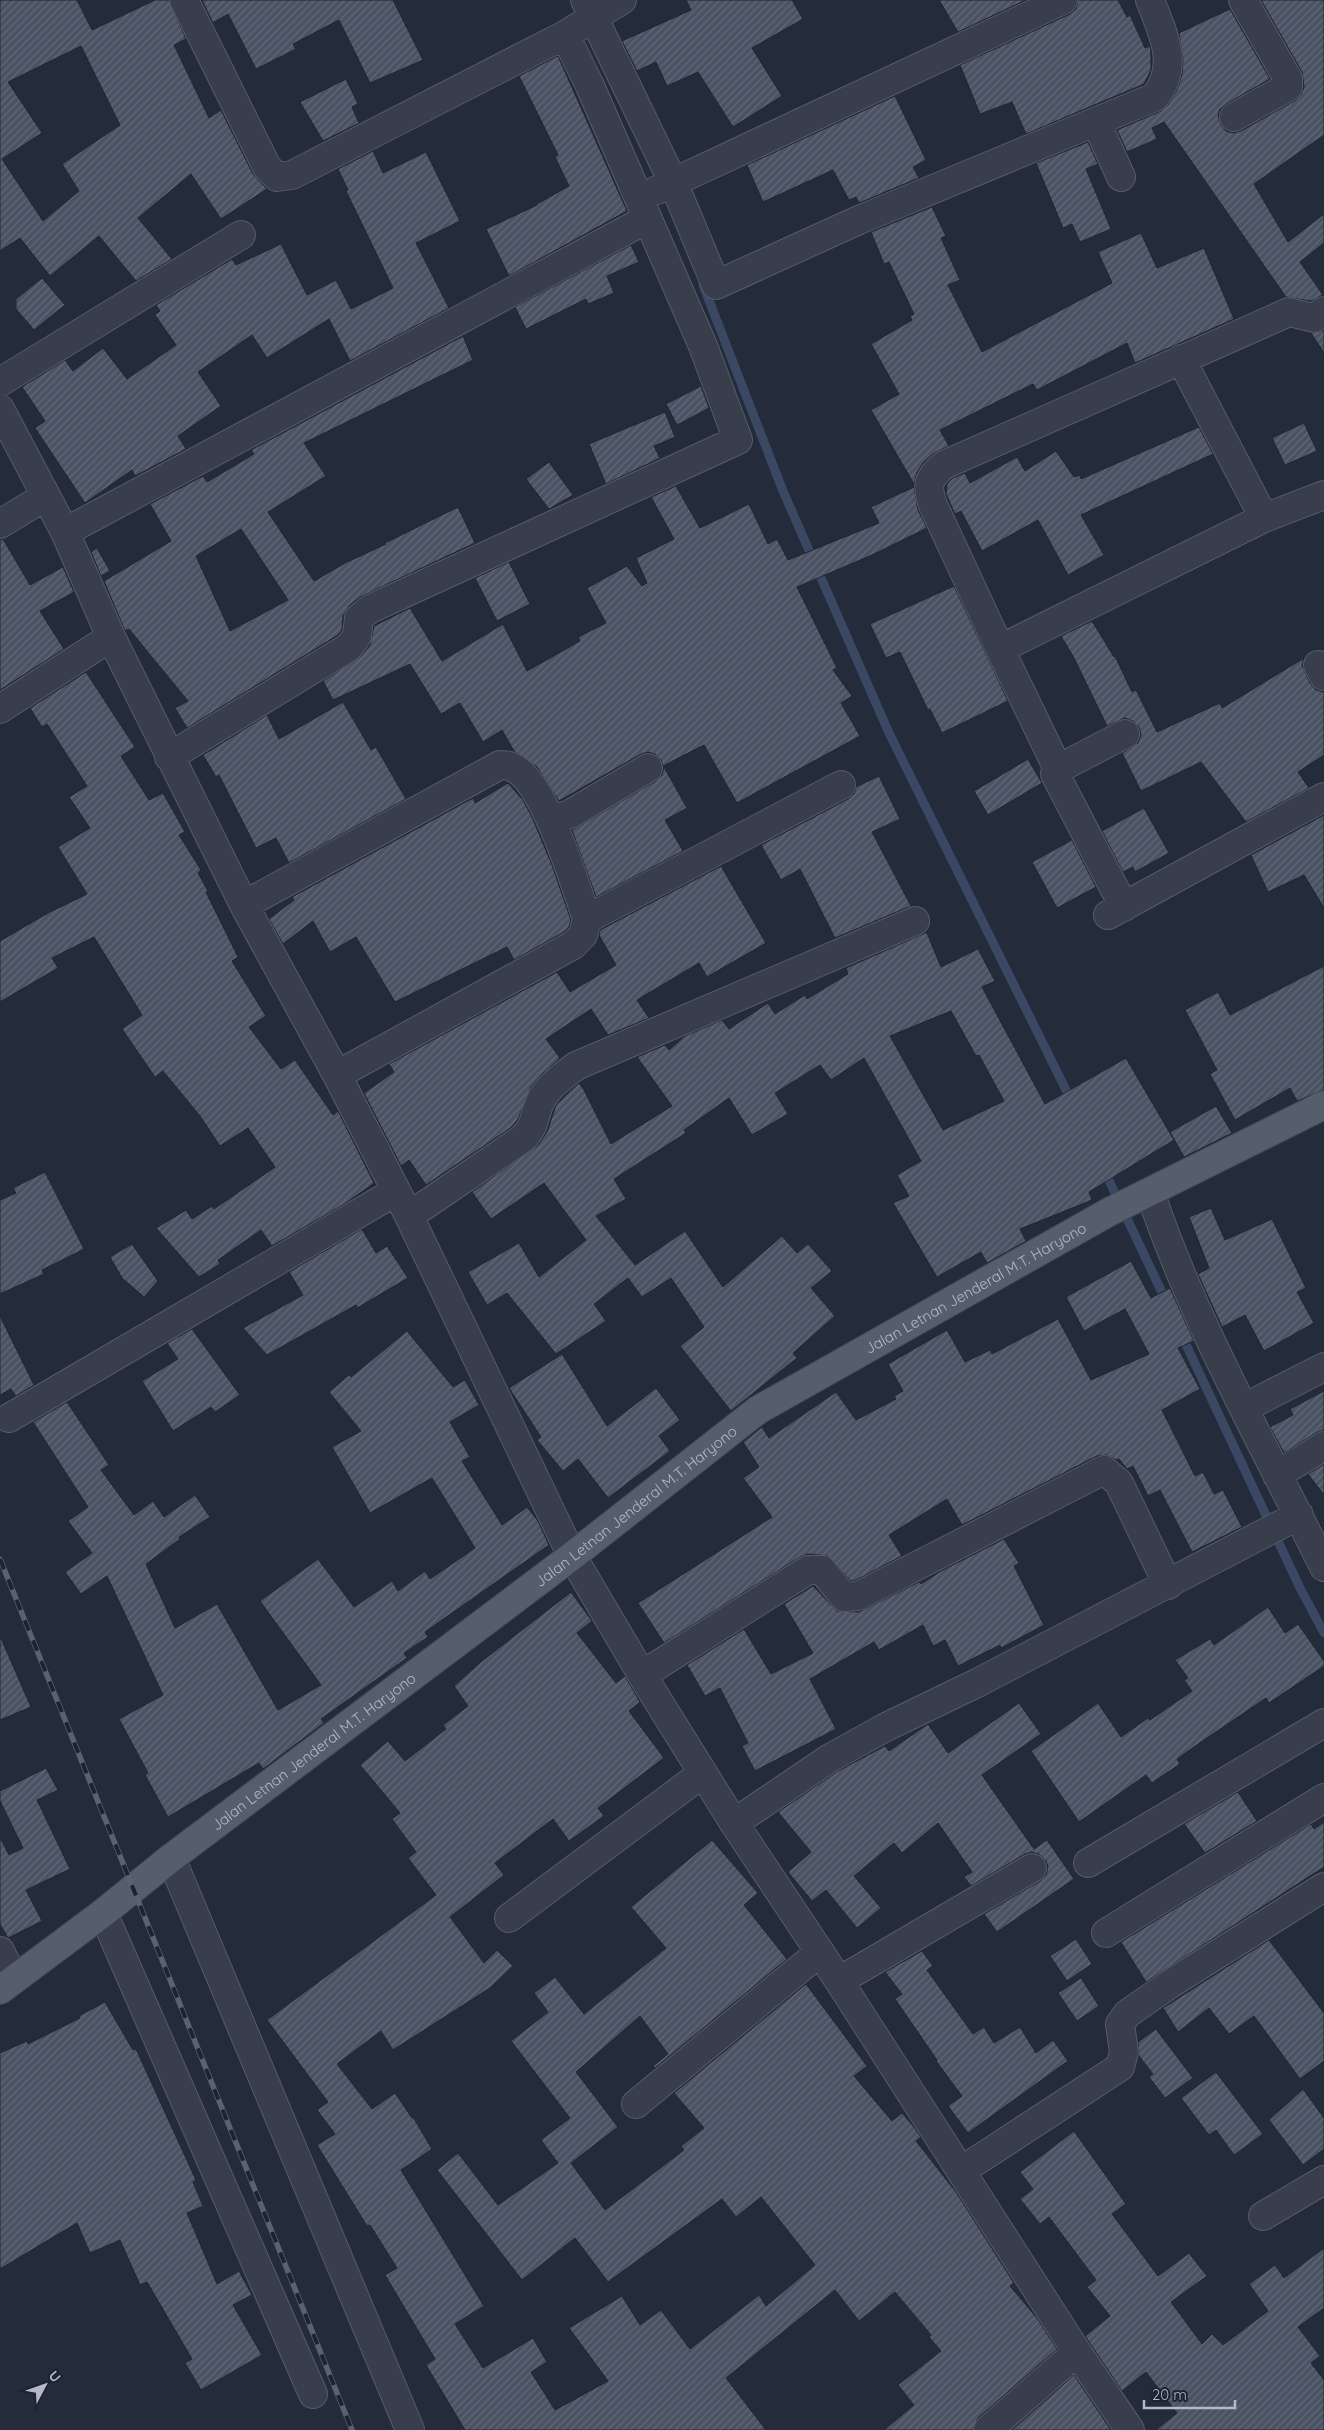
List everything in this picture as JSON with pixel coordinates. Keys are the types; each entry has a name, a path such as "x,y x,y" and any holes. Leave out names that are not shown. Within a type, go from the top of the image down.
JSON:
{"main road":[{"name":"Jalan Letnan Jenderal M.T. Haryono","path":"7,1985 103,1913 171,1858 572,1556 758,1410 1109,1212 1324,1105"}],"street":[{"path":"184,0 267,167 277,177 292,175 622,0"},
{"path":"65,532 642,205 671,183 1063,0"},
{"path":"582,20 671,183 716,285 859,220 1155,97 1163,86 1168,73 1163,34 1150,0"},
{"path":"1234,117 1288,87 1288,79 1243,0"},
{"path":"169,757 348,647 358,636 360,618 370,608 738,440 703,346 590,86 582,20"},
{"path":"1096,122 1121,177"},
{"path":"0,382 241,235"},
{"path":"1058,769 933,505 928,491 931,477 944,465 1289,312 1314,318 1324,311"},
{"path":"1181,359 1264,518"},
{"path":"0,409 65,532 111,637 169,757 244,905 337,1075 408,1216 572,1556 642,1675 734,1823 839,1981 1077,2352 1130,2430"},
{"path":"1000,649 1264,518 1324,495"},
{"path":"0,524 46,496"},
{"path":"0,709 111,637"},
{"path":"1125,734 1058,769 1055,774 1116,911 1324,797"},
{"path":"244,905 500,765 512,767 522,775 552,820 587,919 583,934 573,945 337,1075"},
{"path":"552,820 570,814 648,768"},
{"path":"587,919 841,785"},
{"path":"408,1216 522,1139 532,1130 541,1101 558,1079 576,1066 915,921"},
{"path":"9,1418 395,1192"},
{"path":"1145,1194 1177,1268 1277,1474 1282,1525 1324,1567"},
{"path":"1244,1408 1324,1367"},
{"path":"1277,1474 1324,1446"},
{"path":"642,1675 808,1570 822,1570 844,1597 858,1596 1104,1470 1119,1483 1168,1585"},
{"path":"734,1823 830,1758 886,1727 977,1683 1282,1525"},
{"path":"1088,1862 1324,1724"},
{"path":"509,1918 703,1772"},
{"path":"1106,1933 1324,1798"},
{"path":"171,1858 410,2430"},
{"path":"839,1981 1032,1868"},
{"path":"961,2171 1120,2067 1124,2052 1120,2024 1126,2014 1324,1887"},
{"path":"103,1913 313,2394"},
{"path":"0,1951 7,1985"},
{"path":"636,2104 820,1952"},
{"path":"1263,2216 1324,2180"},
{"path":"988,2430 1077,2352"}],"building":[{"path":"0,0 77,0 92,30 155,0 169,0 186,39 174,45 209,118 221,110 253,174 267,189 221,219 191,174 138,218 172,259 136,281 99,236 50,276 20,238 0,251","holes":["81,46 120,125 62,164 79,191 43,221 2,159 42,133 8,82"]},
{"path":"202,0 393,0 423,60 370,83 339,20 293,44 296,49 256,69 228,14 213,23"},
{"path":"686,0 792,0 803,19 752,48 782,96 733,127 698,72 667,86 656,62 637,71 622,41 691,10"},
{"path":"939,0 1026,0 958,32"},
{"path":"1078,0 1118,0 1127,17 1130,15 1145,48 1150,46 1151,70 1144,84 1026,134 1012,102 980,114 960,65 1070,14 1076,9"},
{"path":"1261,0 1324,0 1324,135 1254,184 1288,242 1324,214 1324,243 1300,262 1323,295 1311,301 1286,297 1164,122 1152,128 1157,139 1127,152 1117,130 1161,111 1168,105 1177,90 1182,75 1183,60 1179,33 1230,9 1270,79 1220,109 1218,116 1221,125 1226,131 1233,133 1241,131 1296,100 1301,95 1304,87 1302,72"},
{"path":"558,56 627,211 509,276 486,229 537,205 569,186 555,157 558,155 519,76"},
{"path":"346,79 358,104 352,107 359,123 323,141 300,102"},
{"path":"895,96 926,160 913,167 919,178 859,203 856,197 849,200 833,170 763,202 747,165"},
{"path":"1088,142 1098,164 1086,169 1111,229 1080,242 1072,224 1063,228 1036,163"},
{"path":"373,151 383,173 426,152 460,221 416,243 449,308 350,361 329,319 267,358 252,335 198,372 221,406 178,436 186,449 135,476 132,470 85,503 35,428 45,421 22,387 65,360 73,371 103,348 127,379 176,345 155,315 160,311 156,305 232,259 236,265 281,244 307,295 336,280 351,309 393,288 346,191 348,190 338,169"},
{"path":"932,207 946,236 941,238 960,280 948,285 982,352 1112,283 1098,252 1141,233 1157,268 1204,248 1234,319 1135,363 1127,343 1037,390 1033,384 940,430 949,446 934,453 923,463 917,472 914,484 871,410 899,394 871,344 912,320 910,316 914,314 889,262 884,264 871,232"},
{"path":"631,245 639,262 607,276 614,293 588,304 586,299 526,329 515,307"},
{"path":"42,278 65,305 34,330 16,309 16,299"},
{"path":"1324,330 1324,353 1311,333"},
{"path":"463,336 473,360 304,443 326,476 268,512 314,581 345,563 458,507 475,543 360,597 349,606 343,616 342,630 338,635 187,728 175,708 188,701 129,629 125,631 104,581 171,541 150,504 203,476 207,482 254,454 251,450","holes":["241,529 288,600 230,631 196,556"]},
{"path":"701,386 709,408 677,425 666,404"},
{"path":"665,412 675,437 654,446 660,458 606,484 589,444"},
{"path":"1304,423 1317,451 1285,465 1272,438"},
{"path":"1199,427 1213,454 1081,515 1104,555 1068,575 1038,520 982,551 961,511 955,514 946,494 947,484 953,478 965,473 970,483 1017,457 1025,471 1056,451 1074,477 1080,475 1081,479"},
{"path":"549,462 573,495 549,509 526,479"},
{"path":"676,486 700,528 749,504 768,544 777,539 788,560 879,523 871,507 914,487 918,510 927,528 872,555 797,587 837,668 833,670 852,696 841,703 860,736 737,803 704,745 663,766 661,760 655,754 648,752 641,754 559,801 537,767 514,751 502,730 483,742 460,703 441,714 410,664 333,700 323,681 361,656 370,645 374,626 410,608 442,661 503,624 527,671 580,641 578,637 606,623 587,588 627,566 642,586 647,583 636,558 674,539 651,497"},
{"path":"3,539 30,585 63,567 74,592 40,611 64,649 0,690 0,540"},
{"path":"97,548 110,571 101,576 91,552"},
{"path":"509,562 530,604 497,621 475,578"},
{"path":"954,586 1008,701 942,733 930,709 928,710 900,652 886,658 870,624"},
{"path":"1092,621 1115,656 1132,692 1136,690 1157,732 1220,703 1222,708 1304,658 1302,665 1310,683 1316,690 1324,692 1324,755 1298,772 1309,788 1246,822 1201,762 1141,791 1122,753 1138,743 1141,735 1139,727 1133,721 1125,718 1107,726 1074,658 1061,636"},
{"path":"86,672 135,747 121,756 149,800 163,793 185,832 179,835 201,870 198,873 208,891 206,892 238,957 232,961 266,1016 249,1027 281,1069 295,1060 333,1115 338,1111 374,1183 346,1203 272,1246 261,1230 218,1260 220,1264 199,1277 156,1228 186,1210 192,1219 212,1206 214,1209 275,1167 248,1128 220,1146 200,1116 163,1071 155,1077 122,1029 142,1015 94,937 52,958 58,968 0,1002 0,941 48,913 87,894 58,847 90,828 69,797 87,786 47,724 42,727 30,708"},
{"path":"343,702 371,750 376,747 406,799 289,863 276,838 256,848 219,775 216,777 203,755 267,715 279,739"},
{"path":"1028,759 1042,783 988,815 974,791"},
{"path":"664,767 687,808 665,820 683,851 596,897 572,830 656,781 662,775"},
{"path":"879,776 900,819 872,832 911,906 835,938 800,869 781,880 761,845 848,799 854,794 856,787"},
{"path":"508,783 523,800 552,865 571,920 569,927 564,932 514,960 507,947 395,1002 356,937 330,952 313,921 283,944 269,919 294,900 292,897 473,798 475,803"},
{"path":"1144,808 1169,853 1135,872 1133,867 1123,872 1102,831"},
{"path":"1324,815 1324,908 1304,875 1268,892 1251,855"},
{"path":"1072,840 1096,887 1057,908 1032,862"},
{"path":"721,866 766,943 707,977 699,963 637,1000 649,1018 608,1035 591,1009 546,1039 560,1058 531,1087 518,1119 512,1127 426,1185 409,1160 401,1166 364,1093 394,1072 389,1064 557,972 570,992 616,965 599,935 600,930"},
{"path":"925,933 927,933 941,967 978,949 995,981 982,987 1045,1104 1126,1058 1174,1140 1089,1192 1092,1200 1020,1229 1026,1241 987,1263 981,1252 937,1277 893,1203 909,1196 897,1175 921,1161 864,1058 831,1080 820,1065 775,1093 788,1114 752,1135 729,1098 684,1130 686,1133 614,1179 626,1199 596,1216 635,1265 685,1231 723,1287 782,1236 797,1253 808,1244 832,1271 811,1288 835,1316 793,1353 797,1358 731,1411 680,1346 704,1327 671,1278 642,1297 628,1278 594,1304 606,1321 556,1354 507,1293 487,1305 468,1272 519,1243 539,1277 586,1240 544,1183 491,1219 472,1192 538,1145 547,1132 556,1105 571,1090 579,1083 611,1144 672,1106 637,1057 665,1045 669,1050 685,1036 722,1020 729,1029 768,1003 775,1014 805,995 807,999 848,974 846,968","holes":["951,1011 976,1056 979,1055 1004,1101 943,1130 890,1036"]},
{"path":"1324,966 1324,1090 1297,1101 1290,1088 1235,1120 1210,1074 1217,1070 1185,1010 1218,992 1230,1015"},
{"path":"1216,1106 1232,1133 1184,1157 1170,1132"},
{"path":"45,1172 84,1249 42,1270 44,1274 0,1294 0,1200 16,1193 13,1188"},
{"path":"1211,1208 1225,1240 1272,1219 1306,1288 1297,1292 1314,1323 1264,1351 1245,1315 1222,1327 1198,1274 1209,1268 1189,1217"},
{"path":"362,1229 376,1253 387,1246 408,1278 357,1308 356,1305 267,1355 243,1328 303,1295 289,1272"},
{"path":"132,1244 158,1281 144,1297 122,1278 110,1257"},
{"path":"1131,1261 1151,1298 1170,1288 1194,1341 1178,1348 1200,1389 1162,1410 1195,1476 1203,1472 1214,1494 1223,1490 1242,1527 1192,1552 1160,1490 1148,1496 1133,1466 1127,1469 1119,1459 1117,1460 1106,1455 1097,1456 962,1525 947,1499 889,1535 902,1556 854,1581 851,1581 828,1556 808,1554 800,1557 664,1643 638,1603 772,1517 743,1478 759,1467 743,1442 762,1427 769,1438 836,1392 856,1420 896,1399 894,1396 903,1391 888,1364 947,1330 965,1362 990,1350 992,1354 1058,1319 1091,1380 1149,1354 1125,1309 1084,1331 1066,1297"},
{"path":"0,1316 34,1385 16,1396 11,1389 0,1395"},
{"path":"192,1329 240,1395 215,1412 211,1407 173,1431 142,1381 178,1359 167,1343"},
{"path":"407,1331 453,1387 465,1380 479,1405 450,1422 470,1457 462,1461 502,1525 527,1507 538,1521 549,1545 425,1632 428,1637 404,1653 407,1658 321,1719 324,1723 263,1769 259,1763 168,1817 145,1775 148,1773 119,1719 163,1695 107,1576 81,1594 65,1572 92,1553 68,1521 88,1507 33,1422 67,1402 109,1465 101,1470 134,1515 153,1501 164,1517 195,1495 210,1517 179,1537 180,1539 146,1564 175,1628 217,1604 278,1710 321,1685 260,1601 318,1559 354,1607 392,1581 398,1591 425,1571 430,1579 475,1548 432,1478 370,1513 332,1447 361,1431 329,1392 349,1375 351,1377"},
{"path":"562,1354 607,1426 656,1388 680,1420 659,1436 670,1451 608,1498 578,1459 563,1471 537,1440 541,1437 509,1388"},
{"path":"1324,1391 1324,1430 1284,1453 1270,1427 1293,1415 1290,1409"},
{"path":"1324,1464 1324,1495 1308,1474"},
{"path":"1004,1539 1019,1563 1014,1566 1044,1625 1001,1648 1000,1645 958,1666 945,1640 933,1646 923,1625 879,1650 874,1642 810,1679 836,1729 755,1771 742,1746 748,1743 720,1688 705,1696 687,1665 744,1629 771,1674 813,1653 784,1604 813,1586 837,1611 859,1612 919,1582 921,1584 941,1571"},
{"path":"571,1592 592,1621 577,1633 616,1683 625,1676 640,1702 629,1711 664,1758 598,1808 604,1816 569,1841 553,1819 495,1863 504,1875 450,1917 484,1963 497,1950 513,1966 490,1988 393,2050 381,2031 337,2064 372,2109 395,2093 413,2117 432,2149 401,2170 484,2306 455,2324 483,2368 533,2338 547,2362 531,2372 555,2410 608,2381 569,2328 622,2296 640,2325 661,2310 690,2349 759,2295 766,2306 815,2265 761,2197 736,2217 722,2199 608,2282 575,2238 522,2280 437,2170 458,2153 498,2205 558,2163 541,2140 570,2118 511,2041 548,2012 534,1993 555,1977 584,2014 666,1948 631,1907 712,1840 758,1893 744,1905 787,1959 655,2068 653,2066 668,2054 640,2016 576,2072 618,2127 571,2163 605,2210 684,2150 681,2146 704,2128 674,2093 806,1984 867,2066 854,2076 892,2121 902,2113 914,2127 921,2137 916,2141 956,2192 1014,2283 1010,2286 1037,2318 1057,2349 978,2418 973,2430 884,2430 914,2405 898,2385 941,2351 929,2337 931,2335 895,2292 859,2321 835,2290 726,2378 766,2430 465,2430 426,2365 435,2359 385,2275 397,2268 370,2225 367,2226 317,2145 335,2134 317,2110 328,2102 267,2020 436,1895 408,1858 416,1852 392,1819 400,1813 360,1765 388,1741 405,1761 446,1729 443,1725 468,1706 454,1686 482,1661"},
{"path":"1268,1607 1285,1633 1298,1624 1324,1661 1324,1666 1269,1703 1266,1698 1201,1742 1177,1759 1180,1764 1152,1783 1146,1775 1079,1822 1031,1751 1098,1703 1121,1737 1148,1718 1150,1720 1192,1691 1184,1680 1188,1678 1175,1660 1210,1639 1214,1645"},
{"path":"0,1636 31,1707 0,1720"},
{"path":"1019,1703 1041,1734 982,1775 1034,1849 1047,1840 1074,1879 997,1932 984,1914 1040,1881 1046,1875 1048,1867 1046,1861 1039,1854 1031,1852 1025,1854 971,1886 964,1877 972,1872 938,1823 902,1853 894,1843 854,1876 881,1908 857,1928 826,1890 812,1901 788,1872 811,1852 778,1812 838,1771 885,1746 889,1751 928,1724 948,1753"},
{"path":"46,1768 58,1790 37,1800 70,1869 26,1890 42,1921 8,1938 0,1924 0,1837 9,1855 23,1848 0,1801 0,1791"},
{"path":"1238,1792 1257,1821 1205,1853 1184,1824"},
{"path":"1324,1822 1324,1867 1146,1982 1121,1942 1311,1824 1314,1829"},
{"path":"1076,1939 1092,1964 1067,1981 1050,1956"},
{"path":"1269,1940 1324,2013 1324,2061 1300,2079 1254,2016 1229,2034 1209,2008 1178,2032 1163,2008"},
{"path":"922,1951 933,1966 927,1970 973,2034 984,2027 994,2043 1020,2027 1036,2053 1053,2040 1068,2061 968,2133 948,2106 962,2096 936,2061 895,1999 902,1994 885,1972"},
{"path":"1081,1978 1099,2006 1077,2021 1058,1993"},
{"path":"105,2002 133,2050 136,2049 196,2180 193,2182 203,2206 187,2213 217,2284 239,2271 252,2295 233,2305 262,2355 201,2390 185,2363 192,2359 147,2282 140,2285 120,2240 90,2253 77,2223 0,2269 0,2053 27,2041 28,2044 80,2018 79,2016"},
{"path":"1156,2029 1193,2078 1165,2098 1149,2077 1153,2074 1139,2056 1138,2042"},
{"path":"1216,2072 1263,2134 1234,2155 1216,2130 1209,2135 1181,2098"},
{"path":"1303,2089 1324,2118 1324,2149 1303,2165 1269,2120"},
{"path":"1074,2131 1126,2204 1112,2214 1158,2276 1189,2253 1207,2276 1171,2302 1202,2344 1212,2334 1223,2345 1268,2311 1249,2284 1275,2265 1284,2278 1324,2248 1324,2308 1298,2327 1320,2356 1311,2363 1324,2380 1324,2430 1156,2430 1177,2413 1146,2372 1122,2391 1085,2336 1110,2316 1087,2287 1096,2280 1049,2217 1040,2224 1020,2199 1033,2189 1020,2172"},
{"path":"1074,2375 1111,2430 1012,2430"}],"waterway":[{"path":"703,285 783,491 889,733 1072,1102"},
{"path":"1104,1170 1167,1303"},
{"path":"1182,1336 1300,1588 1324,1633"}],"railway":[{"path":"0,1559 352,2430"}]}
